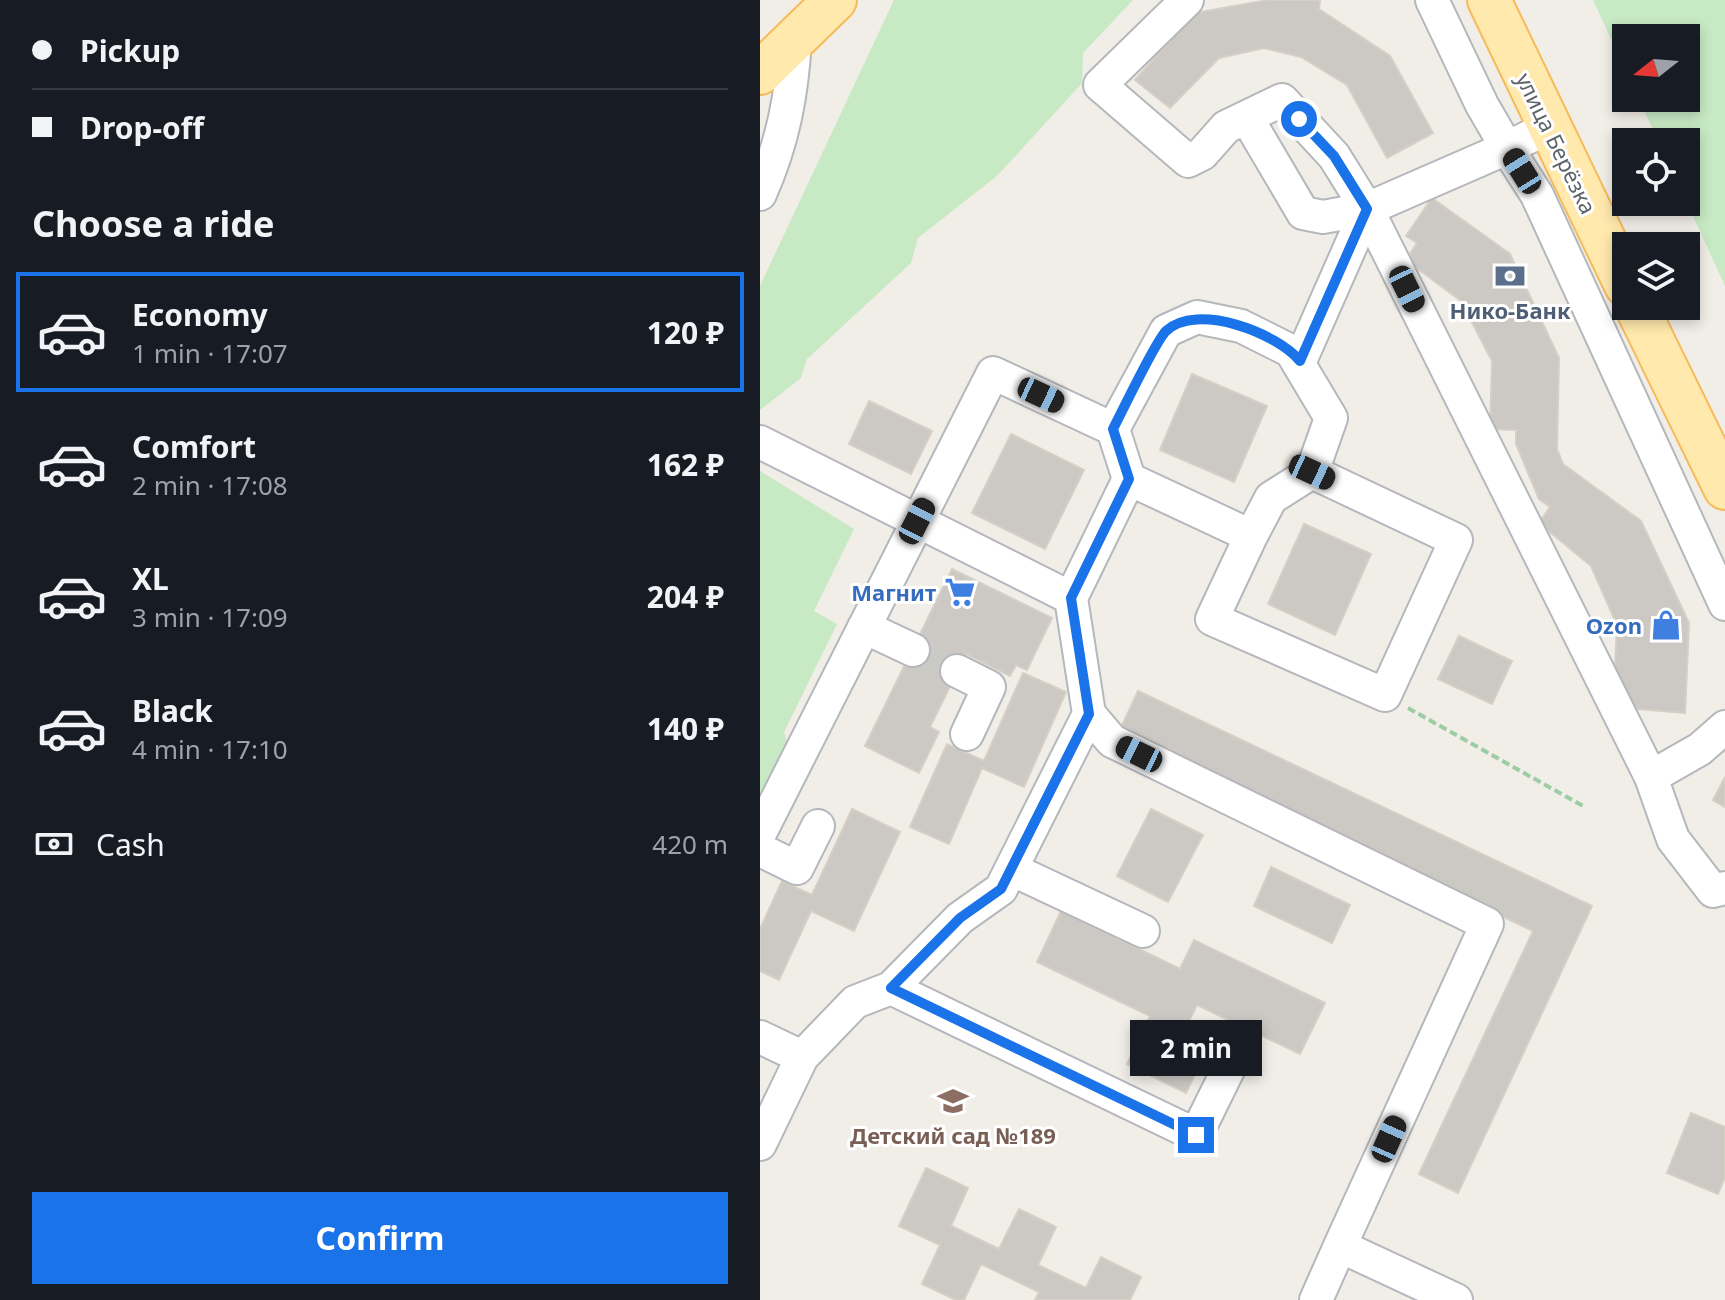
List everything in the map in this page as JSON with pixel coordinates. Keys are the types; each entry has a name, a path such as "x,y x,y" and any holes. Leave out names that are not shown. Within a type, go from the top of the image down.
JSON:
{"main road":[{"path":"760,73 835,0"},
{"name":"улица Берёзка","path":"1489,0 1612,256"},
{"path":"1643,320 1725,488"}],"street":[{"path":"1187,0 1100,85 1188,161 1202,154 1226,127 1282,100 1334,156 1367,209 1651,777 1673,839 1713,891 1725,888"},
{"path":"1432,0 1482,105 1537,195 1725,604"},
{"path":"760,194 778,154 792,95 795,39"},
{"path":"1247,118 1303,213 1323,217 1367,209 1549,127"},
{"path":"1300,361 1367,209"},
{"path":"1312,472 1456,540 1385,695 1212,619 1271,498 1312,472 1331,418 1300,361 1291,351 1241,326 1197,317 1166,331 1113,429 1129,479 1071,598 1089,714 1112,741 1487,924 1316,1300"},
{"path":"760,833 993,373 1113,429"},
{"path":"760,442 1071,598"},
{"path":"1129,479 1251,536"},
{"path":"864,627 913,650"},
{"path":"957,671 989,687 967,734"},
{"path":"760,1144 802,1057 855,1002 891,988 960,918 1001,889 1089,714"},
{"path":"1651,777 1700,749 1725,727"},
{"path":"760,850 797,868 818,826"},
{"path":"1011,869 1143,931"},
{"path":"891,988 1196,1135 1230,1066"},
{"path":"760,1037 802,1057"},
{"path":"1340,1246 1456,1300"}],"path":[{"path":"1385,695 1583,806"}],"green space":[{"path":"894,0 1133,0 1083,53 1082,83 998,175 918,238 911,263 807,359 801,378 760,410 760,286"},
{"path":"1593,0 1725,0 1725,286 1693,216 1700,216 1700,128 1652,128 1645,112 1700,112 1700,24 1612,24 1612,41"},
{"path":"760,471 854,529 814,611 837,624 784,732 791,757 760,815"}],"building":[{"path":"1268,0 1320,0 1319,9 1390,56 1433,133 1387,158 1347,85 1301,57 1264,48 1219,58 1170,108 1135,80 1195,13"},
{"path":"1432,198 1510,254 1559,358 1557,449 1563,464 1641,521 1689,623 1685,713 1613,707 1617,625 1591,566 1539,523 1550,507 1539,499 1516,444 1516,430 1490,429 1492,361 1461,301 1406,260 1417,243 1406,236"},
{"path":"1192,374 1267,406 1234,482 1160,450"},
{"path":"869,401 932,431 911,474 849,444"},
{"path":"1011,434 1084,470 1045,549 972,513"},
{"path":"1304,524 1371,554 1335,635 1268,604"},
{"path":"952,569 1052,618 1027,670 1016,665 1010,676 966,654 930,727 939,732 919,773 865,746"},
{"path":"1459,636 1512,661 1492,704 1438,679"},
{"path":"1023,673 1066,692 1024,787 982,768 949,844 910,827 947,744 984,761"},
{"path":"1138,691 1592,906 1458,1193 1419,1174 1533,931 1118,734"},
{"path":"1725,777 1725,807 1713,800"},
{"path":"852,809 900,832 854,931 811,911 779,980 760,971 760,929 782,881 812,895"},
{"path":"1151,809 1203,835 1168,902 1117,876"},
{"path":"1271,867 1350,905 1332,943 1254,906"},
{"path":"1061,911 1180,969 1194,940 1325,1003 1300,1054 1197,1005 1181,1037 1207,1050 1186,1093 1127,1064 1150,1016 1037,962"},
{"path":"1691,1113 1725,1127 1725,1177 1718,1194 1667,1173"},
{"path":"926,1168 968,1188 951,1226 999,1249 1019,1209 1056,1227 1038,1265 1086,1288 1101,1257 1141,1277 1130,1300 1035,1300 1039,1292 981,1264 964,1300 956,1300 922,1284 940,1245 899,1226"}],"tunnel":[{"path":"913,650 957,671"}],"place":[{"name":"Нико-Банк","path":"1510,276"},
{"name":"Магнит","path":"960,592"},
{"name":"Ozon","path":"1666,625"},
{"name":"Детский сад №189","path":"953,1101"}],"route":[{"path":"1196,1135 891,988 960,918 1001,889 1089,714 1071,598 1129,479 1113,429 1166,331 1197,317 1241,326 1291,351 1300,361 1334,291 1367,209 1334,156 1299,119"}]}
